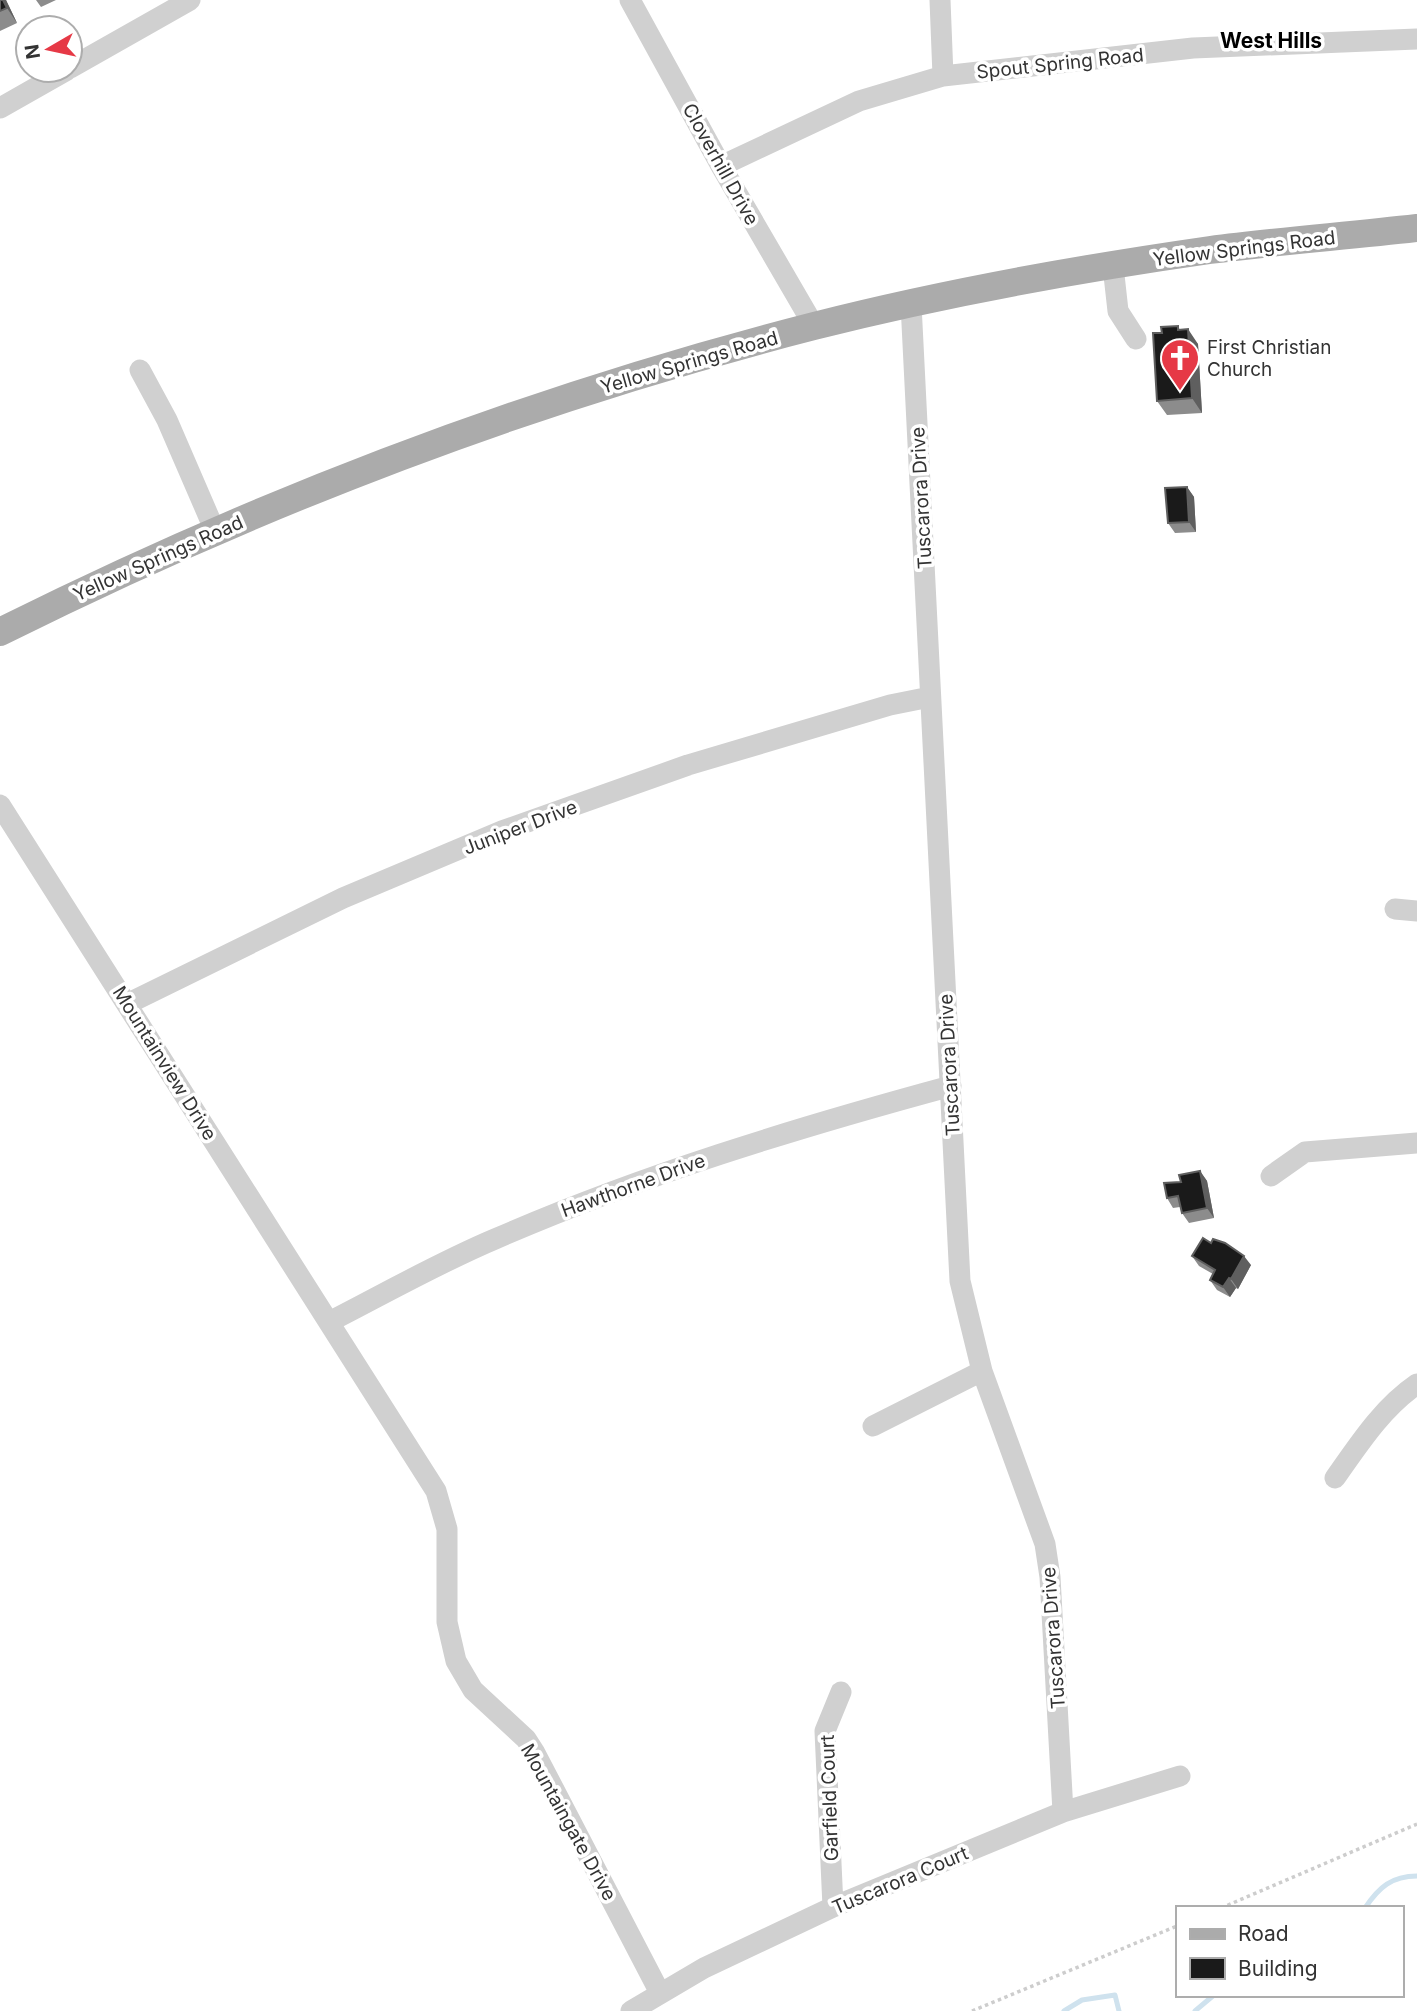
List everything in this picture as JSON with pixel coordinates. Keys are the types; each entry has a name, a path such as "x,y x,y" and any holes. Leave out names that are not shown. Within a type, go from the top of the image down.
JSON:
{"main road":[{"name":"Yellow Springs Road","path":"0,632 80,592 215,531 450,436 531,409 814,326 911,304 1113,265 1259,244 1417,228"}],"street":[{"path":"84,60 190,0"},
{"name":"Cloverhill Drive","path":"630,0 814,326"},
{"path":"940,0 943,76"},
{"name":"Spout Spring Road","path":"722,166 859,101 943,76 1194,48 1417,39"},
{"path":"0,107 41,84"},
{"path":"1113,265 1118,311 1136,339"},
{"name":"Tuscarora Drive","path":"911,304 960,1281 982,1371 1045,1544 1050,1577 1063,1812"},
{"path":"140,370 167,420 215,531"},
{"name":"Juniper Drive","path":"127,1004 343,898 502,831 688,765 890,705 930,697"},
{"name":"Mountainview Drive","path":"0,805 329,1322"},
{"path":"1395,909 1417,911"},
{"name":"Hawthorne Drive","path":"329,1322 492,1240 577,1205 703,1159 815,1123 951,1086"},
{"path":"1271,1176 1305,1152 1417,1143"},
{"name":"Mountaingate Drive","path":"329,1322 436,1491 447,1528 447,1622 456,1661 473,1690 526,1739 536,1753 660,1993"},
{"path":"873,1426 982,1371"},
{"path":"1335,1478 1370,1428 1405,1392 1417,1384"},
{"name":"Garfield Court","path":"833,1907 825,1731 841,1692"},
{"name":"Tuscarora Court","path":"631,2011 704,1968 833,1907 1063,1812 1180,1776"}],"path":[{"path":"1226,1906 1417,1824"},
{"path":"972,2011 1176,1926"}],"building":[{"path":"0,0 3,0 7,8 0,11"},
{"path":"1178,326 1178,330 1188,329 1192,398 1157,401 1153,333 1162,333 1161,327"},
{"path":"1187,487 1189,522 1168,523 1165,488"},
{"path":"1200,1171 1207,1208 1182,1213 1178,1196 1167,1198 1164,1183 1181,1182 1179,1175"},
{"path":"1203,1238 1211,1243 1213,1239 1225,1243 1244,1256 1231,1279 1229,1278 1223,1287 1210,1280 1215,1270 1192,1256"}],"waterway":[{"path":"1367,1906 1387,1884 1400,1878 1417,1876"},
{"path":"1064,2011 1082,2000 1115,1995 1119,2011"},
{"path":"1195,2011 1212,1997"}],"place":[{"name":"First Christian Church","path":"1180,392"}],"district":[{"name":"West Hills","path":"1271,41"}]}
